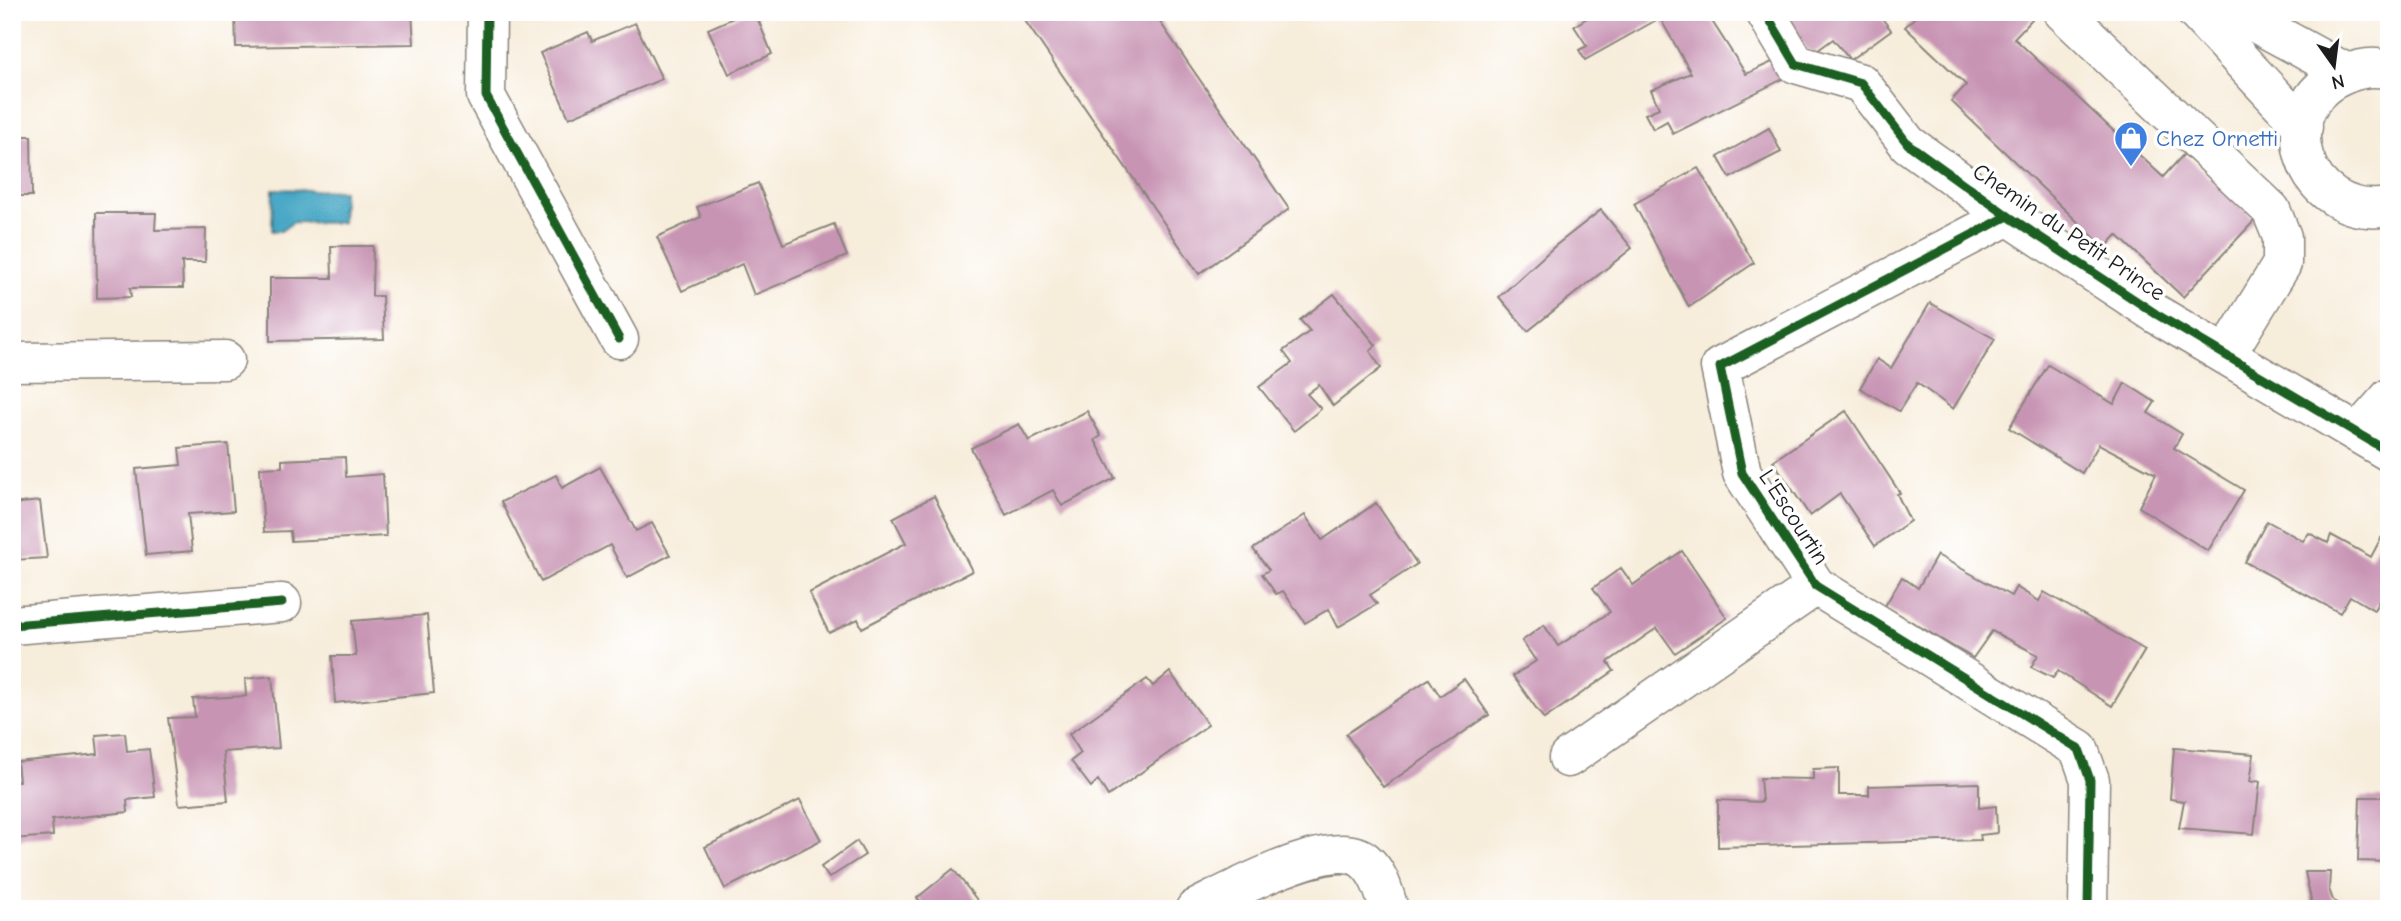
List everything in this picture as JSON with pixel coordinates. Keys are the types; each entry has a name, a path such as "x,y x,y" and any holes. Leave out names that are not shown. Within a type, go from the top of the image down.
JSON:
{"street":[{"path":"487,12 486,96 619,339"},
{"name":"Chemin du Petit Prince","path":"1765,12 1796,64 1861,83 1908,144 2008,216 2156,314 2374,442"},
{"path":"2063,12 2271,210 2282,237 2282,264 2226,355"},
{"path":"2196,12 2303,127"},
{"path":"2235,12 2347,73"},
{"path":"2383,215 2349,206 2329,196 2314,180 2304,160 2303,127 2316,95 2334,78 2356,69 2389,70"},
{"name":"L'Escourtin","path":"2008,216 1720,367 1742,473 1816,586 2079,748 2090,780 2088,909"},
{"path":"12,362 225,360"},
{"path":"2374,442 2389,398"},
{"name":"L'Escourtin","path":"1568,758 1816,586"},
{"path":"12,625 282,603"},
{"path":"1195,909 1304,861 1337,852 1364,860 1382,886 1389,909"}],"water":[{"path":"273,189 343,191 342,223 293,222 281,231 272,231"}],"building":[{"path":"235,12 412,12 414,44 236,47"},
{"path":"747,12 755,12 772,54 729,74 708,29"},
{"path":"1019,12 1153,12 1289,209 1199,274"},
{"path":"1597,12 1706,12 1746,74 1781,58 1791,75 1673,134 1667,121 1653,129 1645,114 1659,108 1651,90 1691,73 1660,18 1585,60 1579,50 1587,46 1574,26"},
{"path":"1783,12 1877,12 1891,30 1850,60 1833,39 1814,53 1807,50"},
{"path":"1920,12 2029,12 2034,17 2014,38 2163,177 2184,154 2255,220 2183,297 2117,235 2105,248 1951,101 1966,85 1905,27"},
{"path":"635,23 662,79 569,118 540,53 588,32 592,41"},
{"path":"1769,128 1781,152 1730,178 1718,157"},
{"path":"12,136 31,136 32,196 12,196"},
{"path":"1698,168 1754,263 1689,307 1634,204"},
{"path":"758,183 783,244 834,224 847,256 754,295 742,264 682,291 657,237 701,217 697,207"},
{"path":"1601,210 1632,248 1528,331 1499,297 1555,246"},
{"path":"96,213 156,213 155,230 206,229 205,262 182,262 183,288 130,288 131,297 97,298"},
{"path":"331,246 373,246 372,296 382,296 384,339 270,341 270,278 332,278"},
{"path":"1334,294 1376,345 1370,351 1381,368 1333,406 1319,385 1307,394 1321,409 1294,431 1259,387 1292,363 1283,351 1310,331 1300,320"},
{"path":"1930,303 1995,339 1953,409 1917,383 1899,411 1860,388 1877,359 1891,368"},
{"path":"2048,365 2114,404 2125,383 2155,402 2148,413 2182,434 2174,448 2244,490 2208,551 2139,507 2156,474 2099,444 2082,473 2009,428"},
{"path":"1087,411 1101,436 1095,440 1115,478 1062,506 1053,490 1006,515 971,448 1019,424 1029,441"},
{"path":"1846,411 1900,493 1897,494 1910,521 1875,546 1840,494 1810,516 1773,461"},
{"path":"228,444 234,511 188,514 192,551 146,555 136,469 181,465 179,448"},
{"path":"345,457 346,477 383,474 386,536 291,541 290,531 264,532 260,468 282,467 282,460"},
{"path":"600,467 636,531 652,523 670,555 627,578 610,545 541,582 501,502 556,475 562,488"},
{"path":"934,496 972,571 862,628 858,619 829,633 809,593 906,543 893,518"},
{"path":"40,501 47,558 12,560 12,504"},
{"path":"1376,503 1417,564 1370,595 1377,604 1338,627 1329,609 1305,623 1283,591 1276,594 1262,574 1269,570 1253,549 1305,515 1322,540"},
{"path":"2267,521 2303,541 2309,533 2328,543 2331,535 2371,557 2381,538 2389,543 2389,600 2381,597 2374,610 2350,596 2340,613 2245,562"},
{"path":"1682,551 1727,618 1675,653 1657,628 1608,662 1614,671 1544,719 1513,676 1536,661 1522,641 1544,625 1558,646 1610,612 1593,588 1621,568 1633,585"},
{"path":"1937,555 2011,596 2016,587 2039,601 2044,592 2145,650 2112,706 2058,671 2053,678 2031,667 2038,655 1992,631 1973,658 1885,606 1902,577 1918,588"},
{"path":"427,615 434,693 335,703 332,656 356,656 352,621"},
{"path":"1170,672 1208,725 1108,796 1098,780 1091,787 1071,761 1081,753 1069,734 1147,679 1153,686"},
{"path":"272,676 279,748 223,752 228,801 179,805 168,718 195,717 193,699 246,696 245,679"},
{"path":"1429,679 1440,696 1464,679 1489,715 1383,787 1346,734"},
{"path":"125,733 127,751 149,749 155,797 127,800 128,812 52,820 53,836 12,839 12,782 19,781 17,762 98,754 96,735"},
{"path":"2174,748 2254,754 2250,782 2260,781 2254,834 2179,828 2184,801 2170,799"},
{"path":"1839,768 1839,795 1869,795 1869,786 1979,783 1979,808 1996,806 1997,833 1980,835 1981,840 1718,847 1718,800 1762,802 1760,778 1813,779 1813,769"},
{"path":"2360,797 2389,797 2389,862 2358,861"},
{"path":"800,800 821,840 725,889 705,847"},
{"path":"857,841 865,855 829,878 821,867"},
{"path":"953,869 984,909 926,909 917,898"},
{"path":"2305,872 2330,872 2329,889 2333,900 2344,909 2313,909"}],"cycle path":[{"path":"487,12 486,96 619,339"},
{"path":"1765,12 1796,64 1861,83 1908,144 2008,216 2156,314 2389,452"},
{"path":"2008,216 1720,367 1742,473 1816,586 2079,749 2090,780 2088,909"},
{"path":"12,625 282,603"}],"place":[{"name":"Chez Ornetti","path":"2131,168"}]}
